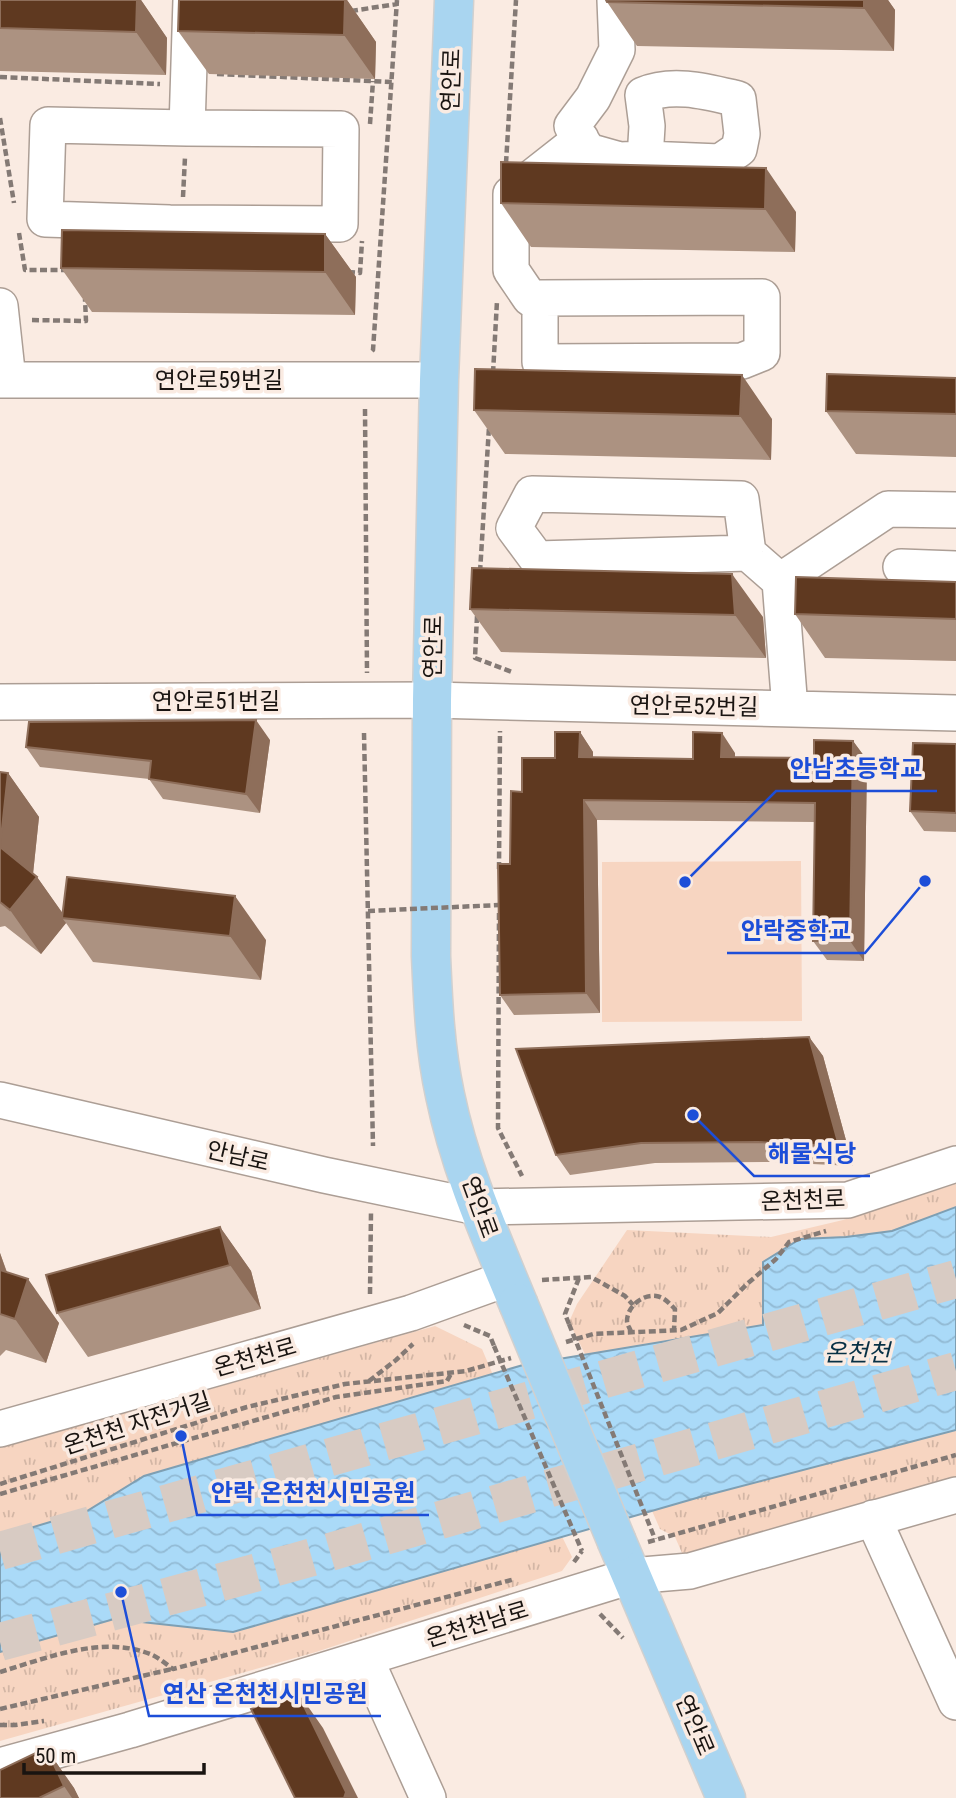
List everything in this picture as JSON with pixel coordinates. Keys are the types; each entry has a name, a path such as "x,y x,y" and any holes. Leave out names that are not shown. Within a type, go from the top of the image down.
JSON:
{"main road":[{"name":"연안로","path":"454,0 439,380 432,700 431,956 436,1045 445,1096 477,1207 726,1798"}],"street":[{"path":"187,128 191,0"},
{"path":"615,0 617,50 593,98 572,126 588,151 620,160 645,159"},
{"path":"48,125 341,129 340,223 181,223 46,219 48,125"},
{"path":"540,298 540,362 742,361 762,352 762,297 530,298 511,270 511,194 581,139"},
{"path":"0,306 4,380"},
{"name":"연안로59번길","path":"4,380 439,380"},
{"path":"748,553 537,559 514,528 532,494 741,499 748,553 779,582 790,709"},
{"path":"779,582 888,509 956,510"},
{"path":"901,568 956,569"},
{"name":"연안로51번길","path":"0,702 432,700"},
{"name":"연안로52번길","path":"432,700 956,713"},
{"name":"안남로","path":"0,1100 324,1175 477,1207"},
{"name":"온천천로","path":"477,1207 848,1200 956,1164"},
{"name":"온천천로","path":"0,1429 512,1287"},
{"name":"온천천남로","path":"0,1766 130,1730 365,1658 621,1552 690,1571 956,1495"},
{"path":"873,1518 956,1702"},
{"path":"365,1658 428,1798"}],"path":[{"path":"506,164 516,0"},
{"path":"343,12 397,2 373,350"},
{"path":"205,74 392,82"},
{"path":"0,77 170,84"},
{"path":"181,223 187,128"},
{"path":"492,384 498,288"},
{"path":"32,320 86,321 85,296"},
{"path":"365,397 367,680"},
{"path":"480,576 489,425"},
{"path":"478,603 475,658 512,672"},
{"path":"499,878 500,726"},
{"path":"364,733 373,1146"},
{"path":"499,892 498,1128 522,1175"},
{"path":"368,911 499,905"},
{"path":"370,1201 370,1307"},
{"path":"555,1345 593,1334 681,1330 718,1313 747,1283 776,1259 789,1242 834,1229"},
{"path":"579,1278 565,1314 621,1552"},
{"path":"512,1287 590,1278 625,1296 633,1305"},
{"path":"631,1332 627,1320 633,1305 644,1297 656,1296 666,1299 675,1309 674,1330"},
{"name":"온천천 자전거길","path":"368,1381 416,1341 411,1313"},
{"path":"456,1321 490,1336 621,1552"},
{"name":"온천천 자전거길","path":"0,1484 247,1407 345,1384 466,1371 517,1356"},
{"path":"0,1494 336,1397 447,1381 452,1372"},
{"path":"566,1565 621,1552 956,1455"},
{"path":"574,1563 621,1552"},
{"path":"0,1709 173,1669 519,1577"},
{"path":"0,1672 75,1651 121,1646 151,1654 173,1669"}],"green space":[{"path":"801,861 802,1021 602,1022 602,862"},
{"path":"956,1184 956,1241 776,1338 593,1370 569,1322 577,1304 627,1230 771,1237 843,1220"},
{"path":"435,1326 482,1349 572,1557 562,1571 316,1652 0,1741 0,1448"},
{"path":"956,1403 956,1487 686,1562 675,1537 660,1529 645,1495"}],"water":[{"name":"온천천","path":"956,1207 956,1430 700,1497 233,1632 114,1619 0,1652 0,1537 87,1511 144,1476 523,1365 763,1325 763,1262 800,1239 892,1231"}],"building":[{"path":"0,0 137,0 136,32 0,28"},
{"path":"179,0 345,0 344,35 178,31"},
{"path":"606,0 864,0 864,8 607,2"},
{"path":"501,162 766,168 765,209 501,203"},
{"path":"62,230 325,234 325,272 61,268"},
{"path":"475,369 742,375 740,416 474,410"},
{"path":"827,374 956,378 956,414 826,411"},
{"path":"472,568 732,574 735,615 470,609"},
{"path":"796,577 956,582 956,619 795,614"},
{"path":"256,720 246,794 149,779 151,761 26,747 29,722"},
{"path":"555,732 580,732 579,757 693,759 693,732 722,733 721,757 814,758 814,740 853,741 850,941 813,941 815,803 584,800 586,993 500,995 498,864 510,864 511,791 522,792 522,758 555,758"},
{"path":"913,743 956,744 956,813 910,811"},
{"path":"0,772 8,773 0,847"},
{"path":"0,847 37,877 10,910 0,902"},
{"path":"67,877 235,896 230,936 62,918"},
{"path":"809,1037 839,1146 758,1142 641,1143 556,1155 516,1049"},
{"path":"220,1227 230,1265 57,1313 46,1275"},
{"path":"0,1270 28,1279 15,1319 0,1314"},
{"path":"295,1688 346,1792 344,1798 295,1798 251,1709"},
{"path":"46,1748 64,1786 39,1798 0,1798 0,1770"}],"tunnel":[{"path":"0,1551 956,1279"},
{"path":"0,1642 295,1562 956,1371"}],"place":[{"name":"안락중학교","path":"925,881"},
{"name":"안남초등학교","path":"685,882"},
{"name":"해물식당","path":"693,1115"},
{"name":"안락 온천천시민공원","path":"181,1436"},
{"name":"연산 온천천시민공원","path":"121,1592"}]}
